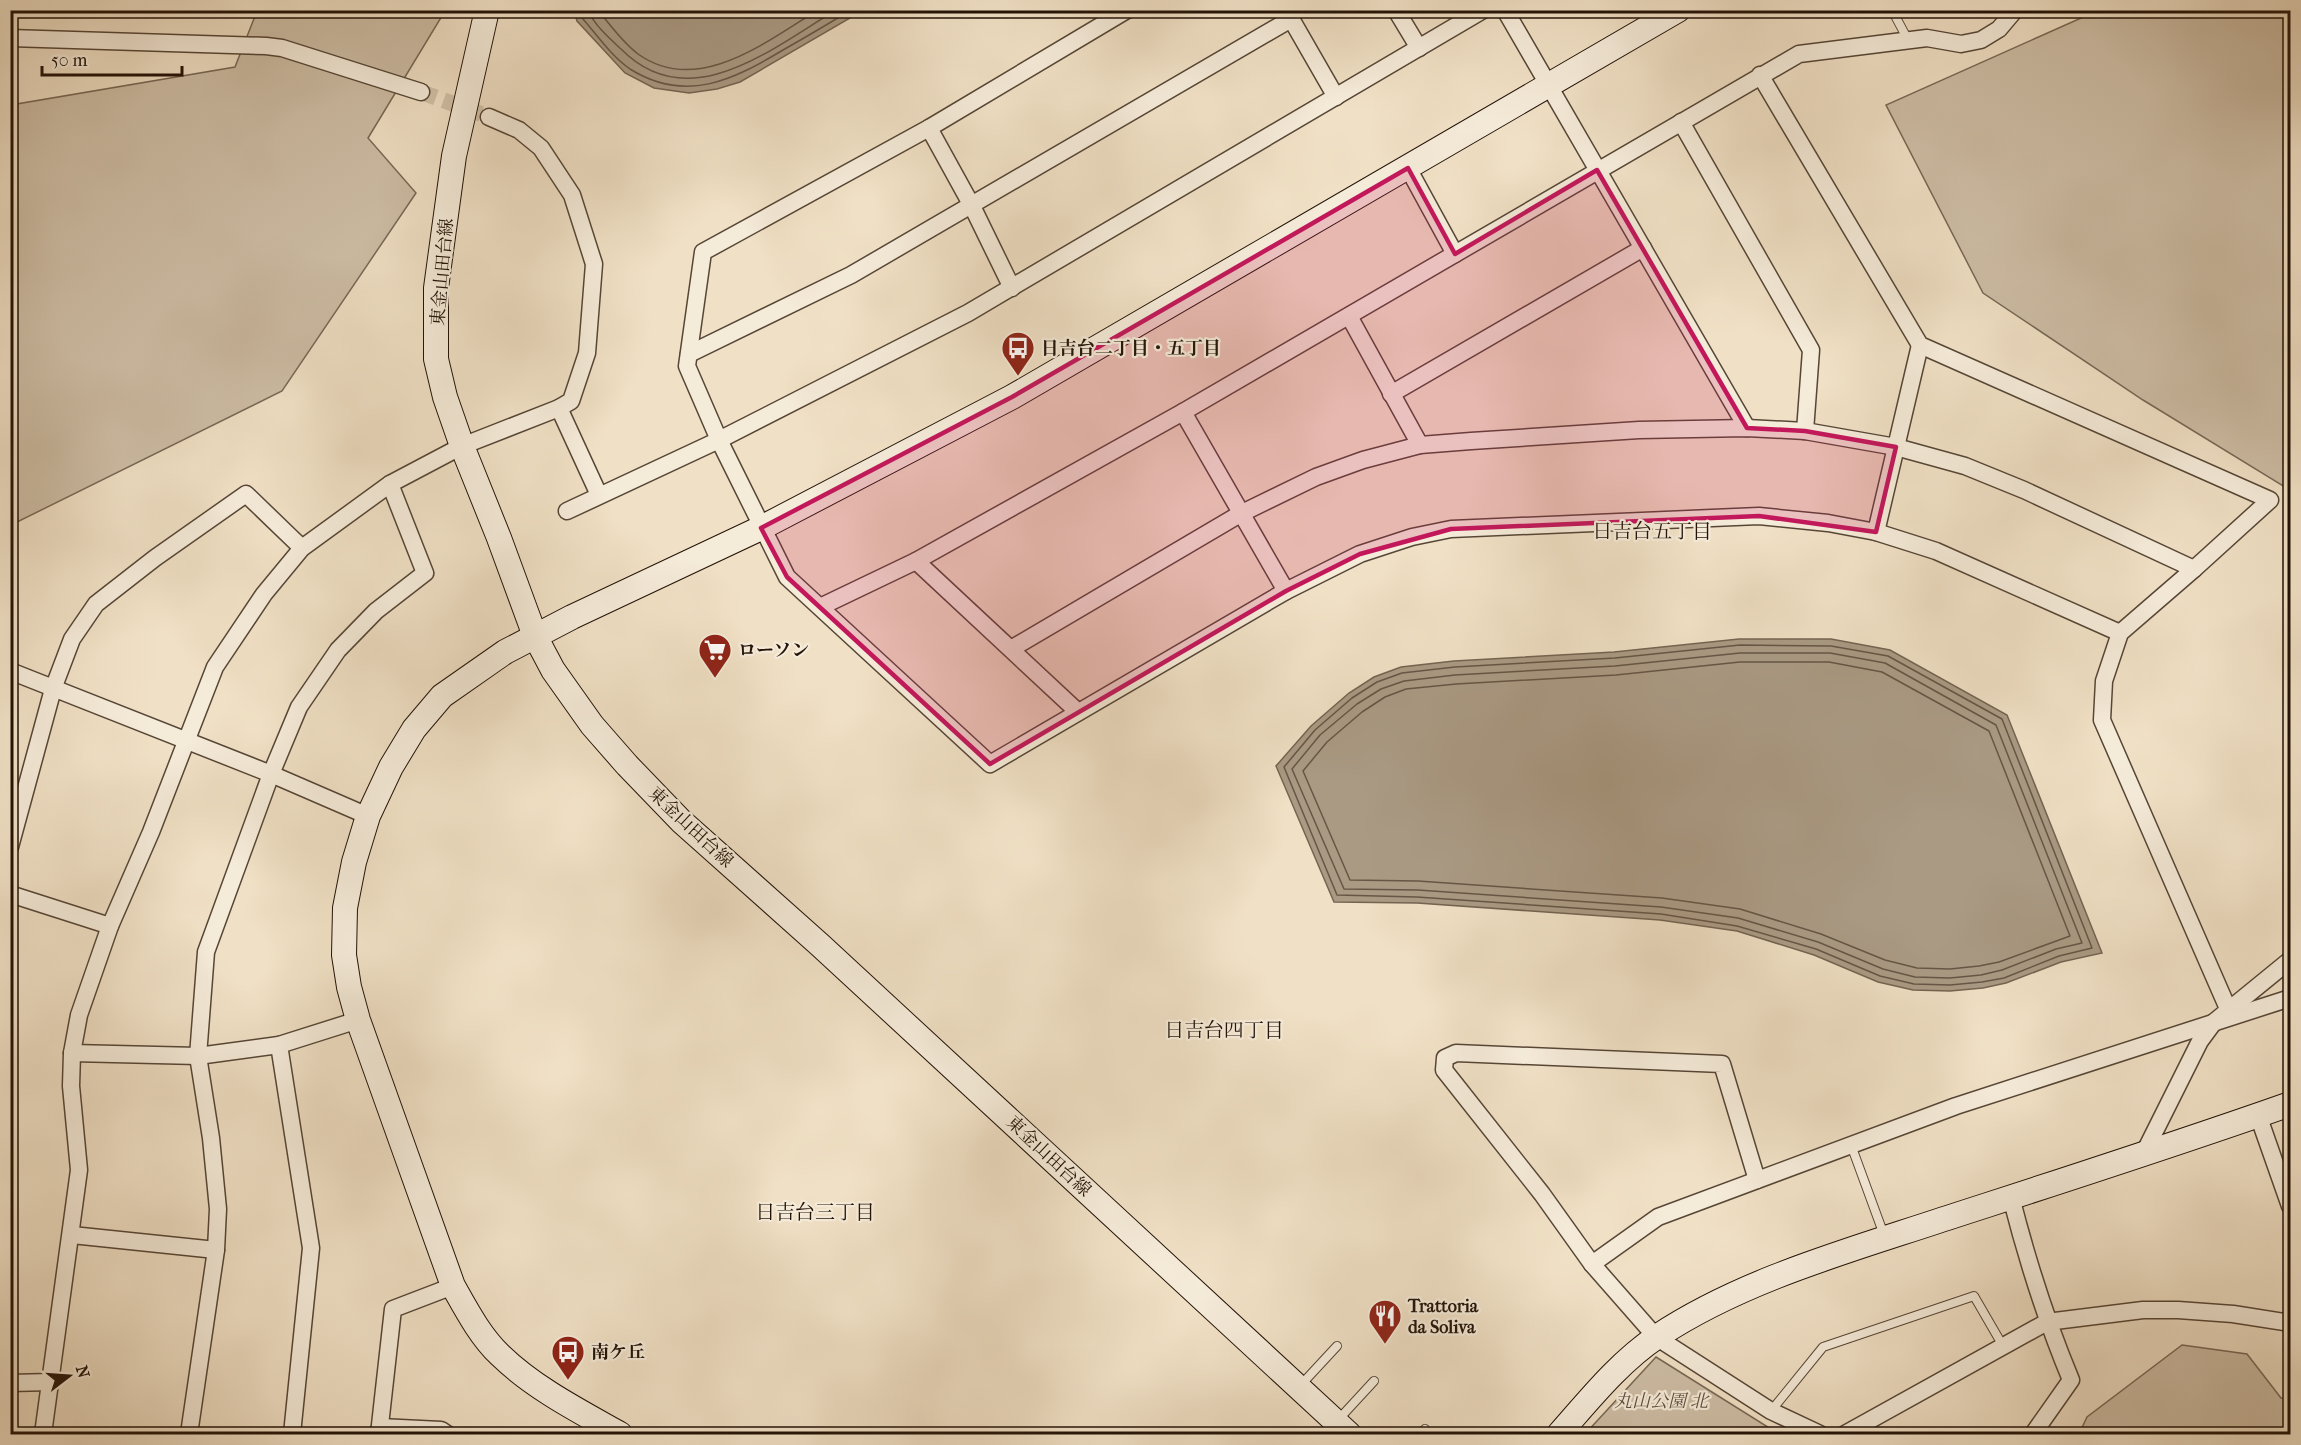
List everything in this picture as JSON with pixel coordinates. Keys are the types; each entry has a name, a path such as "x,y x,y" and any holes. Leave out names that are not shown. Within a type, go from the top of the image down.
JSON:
{"street":[{"name":"東金山田台線","path":"487,10 454,156 436,288 436,359 445,397 462,447 535,636 553,670 592,724 627,765 681,821 829,953 1343,1428"},
{"path":"1127,10 930,128 703,252 687,366 719,440 787,577 990,764 1286,591 1360,554 1412,537 1451,529 1759,516 1828,523 1876,532 1936,551 2120,633"},
{"path":"1396,10 1419,48"},
{"path":"567,511 836,382 1012,288 1483,10"},
{"path":"1505,10 1747,428"},
{"path":"620,1434 557,1398 499,1355 471,1319 453,1286 358,1020 349,987 344,955 345,908 354,862 368,816 392,766 414,729 442,696 506,652 761,528 1012,397 1678,10"},
{"path":"820,607 916,561 1183,412 1799,54 1927,38 1961,44 1981,40 1999,29 2015,10"},
{"path":"689,354 851,275 972,206 1289,15 1336,97"},
{"path":"10,38 282,48 421,92"},
{"path":"1760,75 1920,345 2270,500 2120,633 2104,681 2102,720 2229,1011"},
{"path":"43,1434 72,1235 79,1170 71,1086 72,1053 79,1015 110,926 151,832 215,667 264,594 302,548 390,484 462,447 560,408 571,401 587,353 594,264 572,195 541,148 519,130 489,117"},
{"path":"1681,122 1811,350 1805,430"},
{"path":"930,128 972,206 1012,288"},
{"path":"1408,168 1455,254"},
{"path":"1392,394 1643,248"},
{"path":"1348,316 1420,445"},
{"path":"1876,532 1920,345"},
{"path":"560,408 599,495"},
{"path":"1183,412 1286,591"},
{"path":"1011,649 1240,514 1316,477 1363,460 1420,445 1639,430 1747,428 1805,430 1896,447 1965,466 2024,490 2194,569"},
{"path":"189,1434 216,1250 218,1209 211,1138 198,1056 206,952 271,774 299,707 338,650 376,610 425,573 390,484"},
{"path":"10,847 52,689 72,639 96,604 155,558 246,494 302,548"},
{"path":"916,561 1078,712"},
{"path":"10,671 271,774 368,816"},
{"path":"10,894 110,926"},
{"path":"2144,1153 2200,1041 2214,1022 2290,960"},
{"path":"1592,1264 1658,1217 1956,1106 2290,998"},
{"path":"72,1053 198,1056 279,1046 358,1020"},
{"path":"279,1046 311,1248 292,1434"},
{"path":"1757,1180 1722,1064 1456,1053 1445,1058 1444,1070 1542,1194 1592,1264 1656,1337 1771,1411 1820,1434"},
{"path":"1558,1434 1617,1369 1656,1337 1708,1306 1765,1282 1885,1238 2290,1104"},
{"path":"2258,1116 2290,1206"},
{"path":"2011,1197 2028,1263 2047,1322 2071,1380 2033,1434"},
{"path":"72,1235 216,1250"},
{"path":"447,1434 441,1431 379,1431 393,1309 453,1286"},
{"path":"1845,1434 2047,1322 2143,1310 2178,1310 2233,1314 2290,1323"},
{"path":"10,1383 51,1382"}],"lane":[{"path":"1892,10 1908,40"},
{"path":"1851,1145 1885,1238"},
{"path":"1771,1411 1823,1347 1974,1296 2003,1346"},
{"path":"1299,1387 1337,1346"},
{"path":"1343,1428 1374,1381"}],"highlighted area":[{"path":"1408,168 1455,254 1597,170 1747,428 1805,431 1896,447 1876,532 1759,516 1645,520 1451,529 1360,554 1286,591 990,764 787,577 761,528 1012,397"}],"green space":[{"path":"2099,10 2290,11 2290,490 2143,400 1983,293 1886,105"},
{"path":"257,11 445,11 368,138 416,193 282,391 11,525 11,105 235,67"},
{"path":"2182,1345 2247,1354 2281,1398 2290,1399 2290,1434 2079,1434 2087,1417"},
{"name":"丸山公園 北","path":"1656,1357 1779,1434 1585,1434"}],"water":[{"path":"574,10 862,11 740,82 717,89 689,93 654,88 625,73 577,21"},
{"path":"1739,639 1831,639 1890,650 2007,715 2102,953 2061,962 2006,983 1983,988 1950,991 1913,990 1878,982 1814,955 1737,931 1660,920 1417,903 1334,902 1276,766 1311,726 1349,693 1374,677 1401,667 1454,661 1614,652"}],"tunnel":[{"path":"421,92 489,117"}],"place":[{"name":"日吉台二丁目・五丁目","path":"1018,377"},
{"name":"ローソン","path":"715,679"},
{"name":"Trattoria da Soliva","path":"1385,1345"},
{"name":"南ケ丘","path":"568,1381"}],"district":[{"name":"日吉台五丁目","path":"1652,531"},
{"name":"日吉台四丁目","path":"1224,1030"},
{"name":"日吉台三丁目","path":"815,1212"}]}
